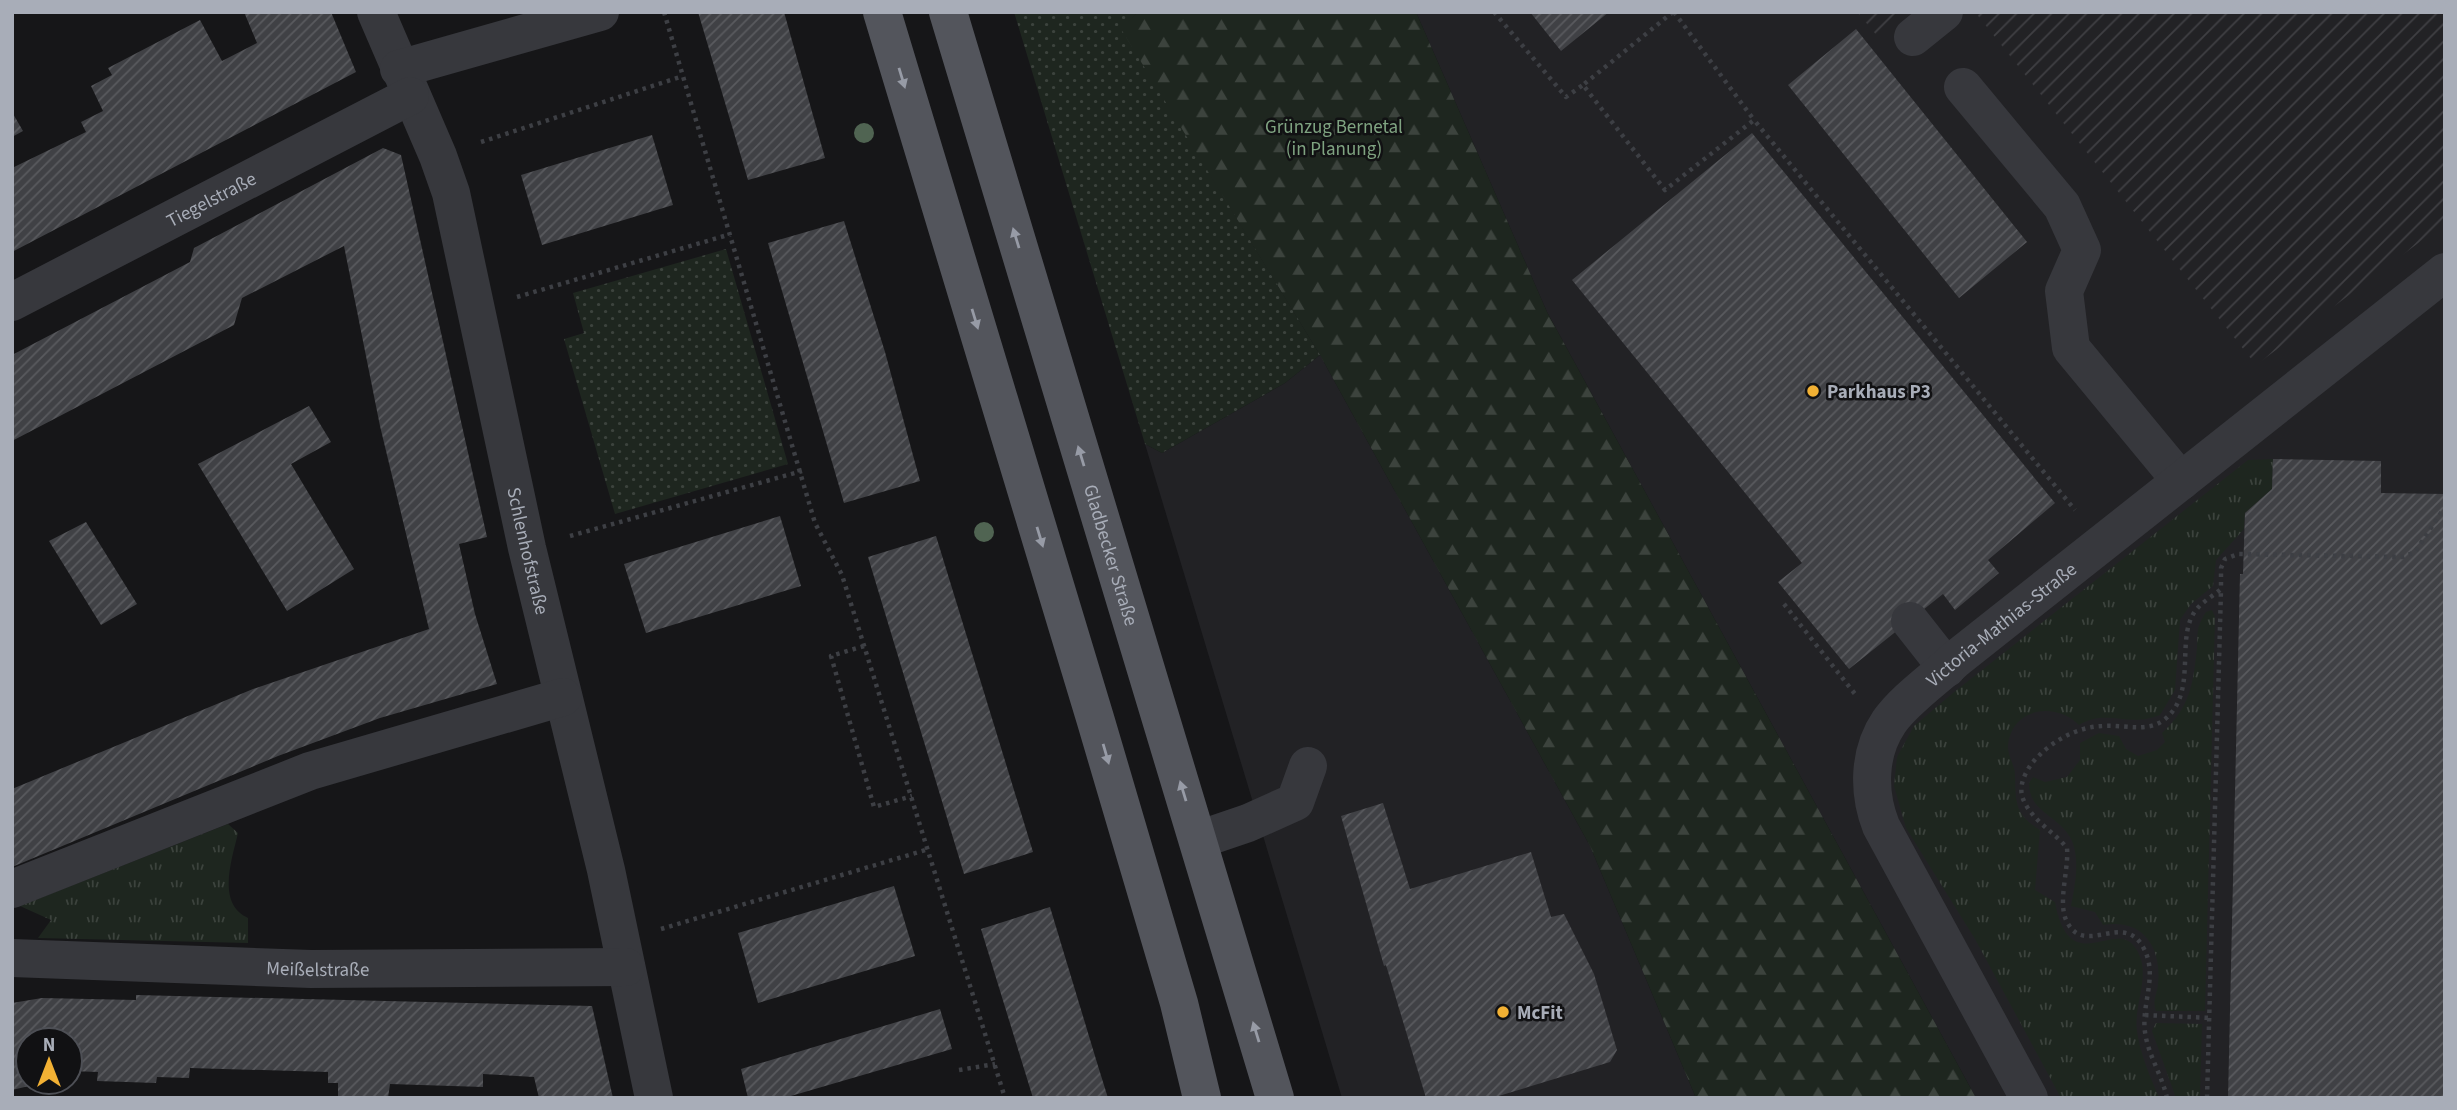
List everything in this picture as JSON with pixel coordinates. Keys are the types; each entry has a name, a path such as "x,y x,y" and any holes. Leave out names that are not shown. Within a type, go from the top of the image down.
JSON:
{"main road":[{"path":"882,12 1096,718 1179,1003 1202,1098"},
{"name":"Gladbecker Straße","path":"947,12 1275,1098"}],"street":[{"name":"Schlenhofstraße","path":"376,12 438,156 450,193 527,548 623,954 653,1098"},
{"name":"Tiegelstraße","path":"12,302 404,82 600,12"},
{"path":"1913,37 1944,12"},
{"path":"1964,87 2062,206 2081,250 2064,291 2071,348 2181,481"},
{"name":"Victoria-Mathias-Straße","path":"2029,1098 1871,802 1876,750 1889,721 1955,661 2445,272"},
{"path":"1918,614 1955,661"},
{"path":"12,888 310,771 563,697"},
{"path":"1198,840 1248,823 1294,802 1308,766"},
{"name":"Meißelstraße","path":"12,958 312,969 623,954"}],"path":[{"path":"664,12 802,471 815,523 842,575 1005,1098"},
{"path":"1494,12 1566,97 1674,12 1754,120 2080,516"},
{"path":"438,156 683,76"},
{"path":"1583,85 1665,190 1754,120"},
{"path":"476,309 731,234"},
{"path":"527,548 802,471"},
{"path":"2207,1098 2221,568 2225,559 2238,554 2403,557 2415,552 2445,507"},
{"path":"2167,1098 2151,1055 2145,1015 2151,984 2144,948 2135,936 2124,930 2111,930 2088,938 2077,934 2067,924 2063,912 2067,848 2025,805 2021,785 2033,762 2046,748 2071,734 2091,727 2140,729 2161,723 2174,710 2183,686 2189,627 2196,610 2221,589"},
{"path":"1784,604 1860,700"},
{"path":"864,646 831,656 874,807 912,796"},
{"path":"623,954 929,849"},
{"path":"2145,1015 2211,1018"},
{"path":"959,1070 995,1064"}],"shaded area":[{"path":"1416,12 2445,12 2445,1098 1976,1098 1547,312"},
{"path":"1857,12 1911,12 1879,38"},
{"path":"1975,12 2445,12 2445,223 2256,365"},
{"path":"1320,355 1590,846 1696,1098 1342,1098 1145,444 1162,453 1285,383"}],"green space":[{"path":"1014,12 1138,12 1121,29 1320,355 1285,383 1162,453 1145,444"},
{"name":"Grünzug Bernetal (in Planung)","path":"1138,12 1416,12 1547,312 1976,1098 1696,1098 1590,846 1320,355 1120,29"},
{"path":"726,249 788,464 615,514 564,339 584,333 573,293"},
{"path":"2273,459 2272,489 2245,513 2244,529 2216,560 2213,586 2191,604 2180,620 2175,690 2160,715 2137,720 2099,718 2079,725 2059,713 2037,712 2018,722 2008,744 2015,771 2018,807 2025,818 2040,830 2035,890 2055,902 2062,925 2070,938 2081,943 2125,940 2134,946 2142,966 2138,1040 2159,1098 2061,1098 1975,939 1906,828 1894,786 1897,757 1914,726 1953,693 2248,460"},
{"path":"2212,610 2215,617 2205,1011 2156,1011 2158,970 2153,947 2139,931 2129,926 2103,925 2095,912 2071,906 2076,871 2073,845 2065,830 2034,801 2029,783 2033,777 2045,782 2067,777 2080,760 2080,743 2099,733 2119,736 2126,749 2138,756 2157,750 2165,742 2162,733 2179,714 2188,695 2194,673 2199,626 2206,612"},
{"path":"228,824 238,833 230,868 229,892 238,911 248,918 248,943 38,938 51,920 20,906"},
{"path":"2156,1023 2202,1024 2200,1098 2176,1098 2152,1031"}],"building":[{"path":"244,12 331,12 356,72 12,252 12,168 86,132 81,122 103,111 91,86 112,75 108,68 200,20 222,61 257,43"},
{"path":"698,12 784,12 825,158 748,180"},
{"path":"1530,12 1609,12 1561,51"},
{"path":"1856,29 2027,242 1959,298 1788,85"},
{"path":"12,112 23,131 12,137"},
{"name":"Parkhaus P3","path":"1752,133 2055,503 1988,560 1999,573 1955,610 1943,594 1849,669 1778,582 1802,563 1572,280"},
{"path":"652,135 673,205 542,245 521,175"},
{"path":"383,148 401,155 487,537 459,544 475,614 497,684 380,718 278,756 12,867 12,789 253,689 429,629 380,426 344,246 242,298 234,325 12,441 12,355 190,262 194,248"},
{"path":"844,221 885,352 920,481 844,503 768,243"},
{"path":"309,406 331,442 291,464 354,569 287,611 198,464"},
{"path":"2273,459 2381,461 2381,493 2445,494 2445,1098 2228,1098 2240,574 2243,574 2245,513 2272,489"},
{"path":"780,516 801,586 646,633 624,564"},
{"path":"86,522 137,604 101,625 49,541"},
{"path":"936,536 1033,852 964,874 868,557"},
{"name":"McFit","path":"1383,803 1410,889 1531,852 1551,917 1564,914 1594,974 1617,1050 1610,1062 1492,1098 1426,1098 1386,965 1384,966 1341,816"},
{"path":"894,886 915,956 758,1003 738,933"},
{"path":"1050,907 1108,1098 1033,1098 981,929"},
{"path":"136,995 592,1006 613,1098 539,1098 534,1077 483,1074 483,1087 390,1084 388,1098 338,1098 338,1083 328,1083 328,1072 190,1068 189,1078 157,1077 156,1083 97,1081 98,1072 84,1072 84,1026 14,1026 12,1090 12,1003 42,998 136,1000"},
{"path":"940,1009 952,1049 784,1098 748,1098 741,1069"}],"place":[{"name":"Parkhaus P3","path":"1813,391"},
{"name":"McFit","path":"1503,1012"}]}
